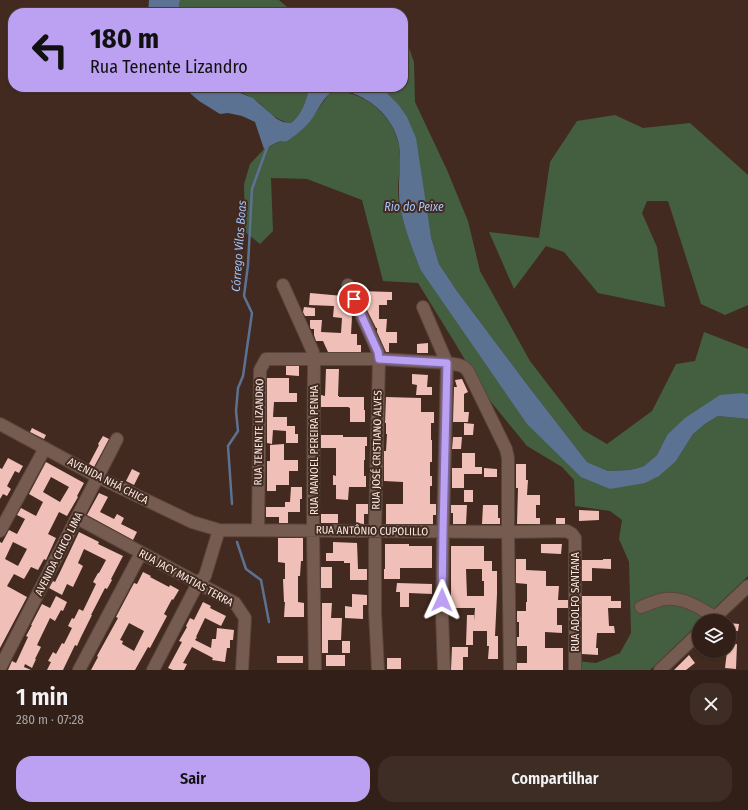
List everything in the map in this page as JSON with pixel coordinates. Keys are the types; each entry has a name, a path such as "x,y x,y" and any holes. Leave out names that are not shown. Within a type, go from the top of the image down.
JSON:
{"street":[{"name":"RUA MANOEL PEREIRA PENHA","path":"283,285 313,352 314,359 313,530 315,670"},
{"name":"RUA JOSÉ CRISTIANO ALVES","path":"348,285 378,352 379,359 375,530 375,612 378,670"},
{"path":"423,307 453,364 443,532 442,614 444,670"},
{"name":"RUA TENENTE LIZANDRO","path":"258,530 260,370 266,360 379,359 453,364"},
{"path":"453,364 464,367 468,371 506,449 508,458 510,670"},
{"name":"AVENIDA NHÁ CHICA","path":"0,424 98,477 192,522 219,530"},
{"name":"AVENIDA CHICO LIMA","path":"0,668 117,439"},
{"path":"0,532 45,448"},
{"name":"RUA JACY MATIAS TERRA","path":"77,518 235,603 245,618 242,670"},
{"path":"153,670 198,583 205,576 219,530"},
{"name":"RUA ANTÔNIO CUPOLILLO","path":"219,530 375,530 443,532 567,531 572,534"},
{"name":"RUA ADOLFO SANTANA","path":"572,534 575,538 575,670"},
{"path":"79,670 141,553"},
{"path":"718,614 748,586"},
{"path":"641,607 665,599 678,599 693,604 706,614"},
{"path":"660,670 692,639"}],"green space":[{"path":"180,0 279,0 288,8 179,8"},
{"path":"408,45 414,62 415,102 447,170 468,221 480,271 530,361 583,430 607,444 652,411 676,364 695,361 704,332 748,349 748,394 743,393 667,435 657,455 644,466 630,470 608,471 587,462 457,291 439,264 398,104 386,92 408,92"},
{"path":"239,92 308,92 301,111 291,123 275,117 251,97"},
{"path":"333,92 348,93 360,97 371,103 380,111 395,132 399,143 399,203 407,233 420,269 610,489 676,461 693,434 718,416 748,419 748,576 708,614 692,614 692,630 650,670 576,670 576,661 596,663 620,653 631,633 629,562 619,539 622,520 610,511 575,506 574,480 562,467 527,446 487,397 418,283 383,281 362,200 307,179 271,178 273,231 260,244 245,232 244,184 250,164 264,149 279,142 286,141 306,126 329,94"},
{"path":"615,115 643,128 690,123 748,175 748,305 725,315 701,304 668,201 647,201 642,213 657,247 665,307 598,293 564,252 546,246 514,289 489,232 539,238 550,162 577,121"}],"water":[{"path":"149,0 180,0 179,8 148,8"},
{"name":"Rio do Peixe","path":"189,92 238,92 253,98 277,119 283,122 291,123 301,111 308,92 332,92 326,97 309,122 300,132 287,141 278,142 264,149 255,122 242,116 228,113 220,114 199,101"},
{"name":"Rio do Peixe","path":"349,92 386,92 398,104 407,117 416,138 431,237 439,264 457,291 587,462 608,471 630,470 644,466 657,455 667,435 685,418 720,395 748,394 748,419 718,416 705,424 693,434 676,461 659,476 645,483 610,489 581,477 527,424 420,269 401,211 399,191 400,148 398,139 390,122 378,108"}],"building":[{"path":"359,291 392,292 392,300 387,300 387,305 379,305 379,319 387,319 386,332 397,332 397,343 389,343 389,352 386,352 377,332 377,328 367,310 368,300 363,299"},
{"path":"310,293 343,296 352,317 351,334 357,334 357,345 361,345 361,352 328,352 323,341 316,341 314,329 311,329 310,327 310,320 322,320 321,332 341,333 342,318 333,317 334,306 309,305"},
{"path":"304,307 315,308 315,316 305,316 303,312"},
{"path":"428,343 428,353 417,353 417,344"},
{"path":"286,366 299,366 299,376 286,375"},
{"path":"326,369 339,369 339,397 364,397 365,422 350,422 350,408 348,407 321,407 321,395 325,396"},
{"path":"412,374 428,375 427,387 432,387 432,395 416,395 417,385 412,384"},
{"path":"267,378 289,378 289,393 297,393 297,402 274,402 273,417 287,417 287,426 295,426 295,434 298,434 298,443 286,443 286,431 273,430 272,444 267,443"},
{"path":"462,379 468,392 464,394 464,412 469,412 468,422 453,422 454,387 457,387 455,380"},
{"path":"386,397 421,398 421,412 434,412 434,423 431,423 432,462 430,462 432,486 430,486 430,504 436,504 436,515 433,515 433,524 386,524 386,504 403,504 403,482 384,481 384,451 386,451 387,434 385,423"},
{"path":"464,423 474,424 473,435 464,435"},
{"path":"32,428 46,435 44,439 30,432"},
{"path":"321,435 367,437 364,460 366,487 349,487 348,500 336,499 336,485 333,485 333,475 336,476 336,448 321,448"},
{"path":"103,436 109,439 94,467 89,464"},
{"path":"453,437 462,437 461,449 452,449"},
{"path":"284,444 284,460 298,460 298,471 289,471 289,485 276,485 276,491 267,491 267,461 270,461 270,445"},
{"path":"462,453 475,453 475,467 482,467 482,474 464,474 464,488 452,488 452,468 462,468"},
{"path":"8,458 23,466 19,473 15,471 7,486 11,489 7,496 3,494 0,499 0,468 2,469"},
{"path":"46,462 84,483 67,516 59,512 48,534 56,538 46,560 44,559 38,570 31,567 24,579 14,574 7,586 27,597 0,648 0,542 2,543 9,530 17,534 25,519 17,515 21,508 36,516 43,502 29,494","holes":["51,477 69,487 60,502 43,492","13,542 27,549 18,566 5,559"]},
{"path":"516,464 526,464 526,480 528,480 527,495 540,495 540,505 536,505 536,518 540,518 540,524 517,524 518,488 516,488"},
{"path":"484,468 497,469 497,477 484,477"},
{"path":"132,469 140,473 134,485 126,481"},
{"path":"291,487 302,487 300,512 288,512 288,523 279,523 279,517 266,517 266,507 285,507 285,502 290,502"},
{"path":"464,490 473,490 473,502 464,502"},
{"path":"99,493 108,497 100,512 114,519 117,514 124,518 121,524 137,532 133,540 87,515"},
{"path":"356,504 368,504 368,514 364,514 364,524 356,523"},
{"path":"451,505 467,505 466,524 453,524"},
{"path":"483,505 498,505 498,518 500,518 500,524 482,524"},
{"path":"579,510 599,511 599,520 579,521"},
{"path":"321,514 338,514 338,523 321,523"},
{"path":"556,518 565,518 565,524 556,524"},
{"path":"79,532 99,542 98,544 123,556 111,579 112,580 107,589 105,588 77,646 75,645 63,670 47,670 51,662 48,661 53,652 56,654 62,643 64,644 72,628 68,626 72,618 74,619 79,609 83,611 96,584 93,582 106,560 84,549 78,563 83,566 73,587 67,584 62,595 49,588 53,581 55,582"},
{"path":"278,538 303,538 303,561 301,561 300,576 298,576 298,602 304,603 304,617 284,617 285,602 283,579 285,579 285,563 278,562"},
{"path":"333,542 357,543 358,569 367,569 367,580 350,580 350,563 344,563 344,561 326,561 326,553 333,553"},
{"path":"385,544 432,546 432,568 400,568 400,579 384,579"},
{"path":"541,544 562,544 561,554 541,553"},
{"path":"451,546 484,546 484,561 492,561 492,571 497,571 495,636 498,636 498,659 488,659 489,646 487,646 487,631 473,631 473,645 466,645 467,615 474,615 474,621 475,608 450,608","holes":["466,569 482,569 484,596 467,596"]},
{"path":"516,559 526,559 526,570 546,571 546,586 559,586 558,600 568,600 568,608 557,608 557,625 562,625 562,633 545,632 545,648 563,648 563,670 517,670 517,663 527,663 527,646 517,646 517,637 519,637 519,622 517,622 517,611 526,611 527,584 516,583"},
{"path":"611,559 611,569 592,568 592,581 582,581 582,560"},
{"path":"321,567 332,567 332,588 321,588"},
{"path":"143,572 169,587 170,585 179,590 164,614 167,616 150,648 148,647 135,670 91,670 134,583 137,584","holes":["129,623 144,631 134,651 122,644 123,641 120,640"]},
{"path":"397,583 432,584 432,594 409,593 409,607 400,607 400,592 396,592"},
{"path":"352,594 367,595 367,605 363,605 363,619 345,618 345,606 352,607"},
{"path":"56,596 67,602 63,611 61,610 55,621 50,618 37,645 41,647 32,668 25,664 24,667 31,670 8,670 12,661 16,663 28,637 26,636 42,604 50,608"},
{"path":"582,596 611,596 611,601 621,601 621,608 608,608 609,626 614,626 615,633 597,633 596,648 598,648 598,655 582,654"},
{"path":"203,602 211,606 210,608 226,616 221,626 205,618 195,640 211,648 212,639 216,639 217,628 234,630 233,640 230,640 230,648 227,648 225,662 212,660 213,658 192,647 183,663 187,664 184,670 173,670 168,668 182,642 179,641 190,618 194,620"},
{"path":"322,603 332,603 331,618 342,618 341,640 328,640 328,653 322,653"},
{"path":"736,624 739,624 738,631 736,631"},
{"path":"342,641 350,641 350,653 342,653"},
{"path":"737,644 736,669 725,668 726,658 736,658"},
{"path":"452,647 468,647 468,657 463,657 463,670 451,670"},
{"path":"326,655 345,655 345,666 326,666"},
{"path":"689,655 695,663 686,670 674,670"},
{"path":"277,656 303,656 303,663 277,663"},
{"path":"387,658 401,658 401,669 387,669"}],"waterway":[{"name":"Córrego Vilas Boas","path":"232,504 228,446 238,431 236,411 238,388 243,376 252,313 244,296 248,265 252,189 268,145"},
{"name":"Córrego Vilas Boas","path":"237,542 246,569 261,580 269,622"}],"route":[{"path":"354,299 378,352 379,359 447,363 442,600"}]}
